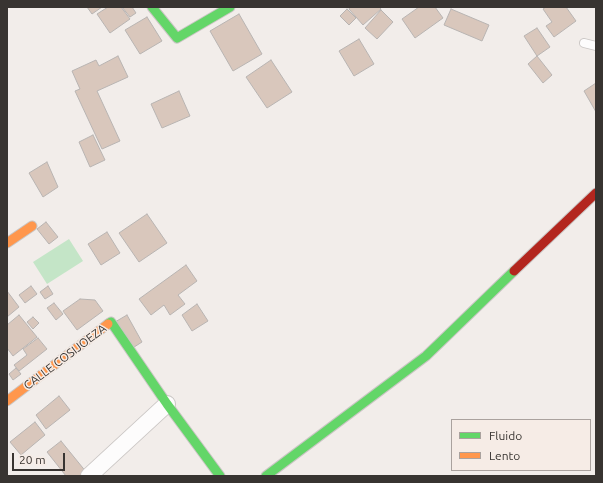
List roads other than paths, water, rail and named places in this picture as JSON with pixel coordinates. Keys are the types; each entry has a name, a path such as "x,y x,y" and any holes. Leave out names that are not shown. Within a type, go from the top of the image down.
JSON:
{"street":[{"path":"152,7 177,38 230,7"},
{"path":"266,476 426,356 596,193"},
{"path":"7,243 32,226"},
{"name":"CALLE COSIJOEZA","path":"7,401 111,322 167,404"},
{"path":"89,476 167,404 220,476"}],"lane":[{"path":"584,43 596,46"}]}
